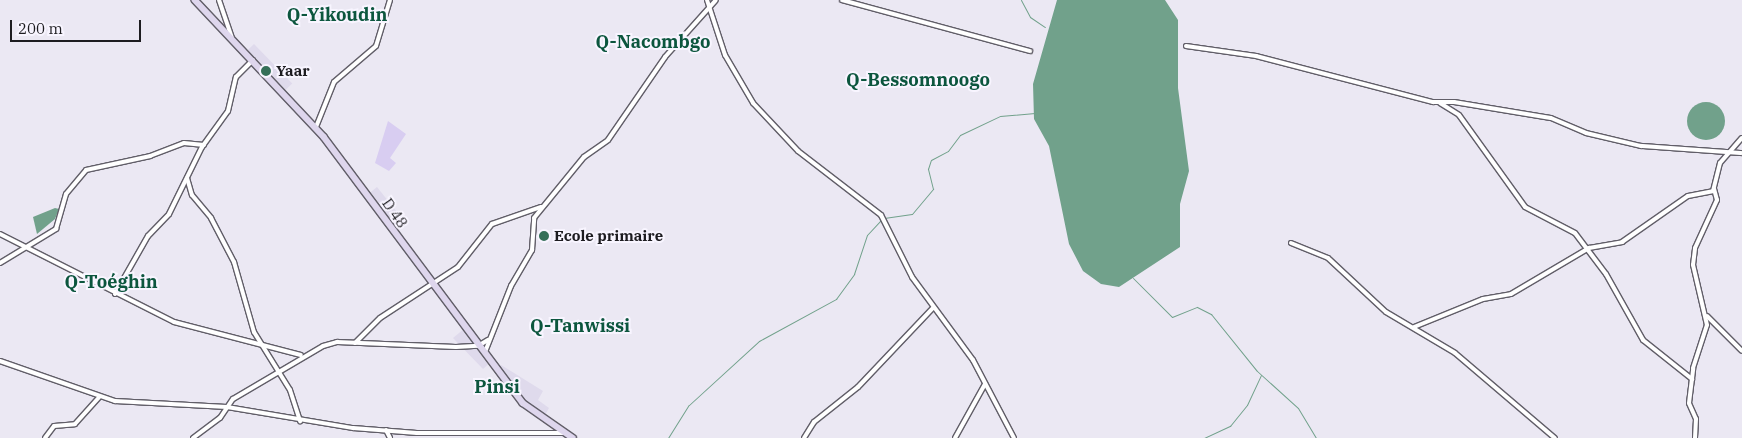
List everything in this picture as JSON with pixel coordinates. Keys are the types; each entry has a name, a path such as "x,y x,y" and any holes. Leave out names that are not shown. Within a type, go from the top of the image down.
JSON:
{"street":[{"name":"D 48","path":"195,0 316,127 432,286 523,403 573,438"},
{"path":"219,0 232,40"},
{"path":"316,127 334,82 376,46 390,0"},
{"path":"707,0 725,55 762,116 881,215 933,308 974,360 1014,438"},
{"path":"484,354 488,340 532,250 531,229 543,206 564,186 584,157 608,140 665,57 716,0"},
{"path":"842,0 1006,41 1030,51"},
{"path":"1186,46 1256,56 1440,103 1544,117 1640,146 1742,153"},
{"path":"115,294 187,178 204,145 228,111 236,77 252,60"},
{"path":"1440,103 1459,115 1525,207 1569,229 1589,248 1643,340 1692,378"},
{"path":"1742,138 1715,173 1714,189 1717,200 1695,248 1693,265 1694,283 1706,314 1718,332 1742,351"},
{"path":"0,263 56,229 66,194 86,170 150,156 184,143 204,145"},
{"path":"187,178 192,195 211,218 234,262 260,344 280,370 300,421"},
{"path":"1414,327 1483,299 1511,294 1589,248 1622,242 1688,196 1714,189"},
{"path":"355,343 386,314 432,286 458,267 492,224 543,206"},
{"path":"0,234 24,248 82,273 115,294 179,324 301,355"},
{"path":"1291,242 1328,258 1386,312 1456,353 1554,438"},
{"path":"804,438 814,422 858,387 933,308"},
{"path":"1695,438 1696,419 1689,403 1692,378 1706,314"},
{"path":"193,438 227,407 232,398 280,370 301,355 332,343 478,346 488,340"},
{"path":"0,361 99,397 145,404 227,407 300,421 386,430 510,436 564,433"},
{"path":"955,438 985,384"},
{"path":"45,438 54,426 75,424 99,397"},
{"path":"386,430 390,438"}],"shaded area":[{"path":"1057,0 1165,0 1178,20 1178,88 1189,171 1180,204 1180,247 1119,287 1101,284 1083,271 1069,244 1049,146 1034,119 1033,84"},
{"path":"254,44 292,84 283,93 245,53"},
{"path":"1706,102 1720,107 1725,121 1720,135 1706,140 1692,135 1687,121 1692,107"},
{"path":"388,121 406,134 390,158 396,163 389,171 375,163"},
{"path":"377,187 397,212 385,221 367,195"},
{"path":"55,208 59,209 55,219 37,234 33,217"},
{"path":"465,328 491,362 483,369 453,338"},
{"path":"501,365 543,391 538,400 549,408 543,419 496,369"}],"waterway":[{"path":"1021,0 1030,17 1045,27"},
{"path":"884,218 912,214 933,189 928,169 931,160 948,151 960,135 1000,116 1035,113"},
{"path":"668,438 689,405 759,341 836,299 854,274 867,235 881,220"},
{"path":"1133,278 1172,317 1197,307 1211,314 1257,371 1298,408 1316,438"},
{"path":"1204,438 1230,426 1247,405 1261,375"}],"place":[{"name":"Yaar","path":"266,71"},
{"name":"Ecole primaire","path":"544,236"}],"district":[{"name":"Q-Yikoudin","path":"337,15"},
{"name":"Q-Nacombgo","path":"653,42"},
{"name":"Q-Bessomnoogo","path":"918,80"},
{"name":"Q-Toéghin","path":"111,282"},
{"name":"Q-Tanwissi","path":"580,326"},
{"name":"Pinsi","path":"497,387"}]}
